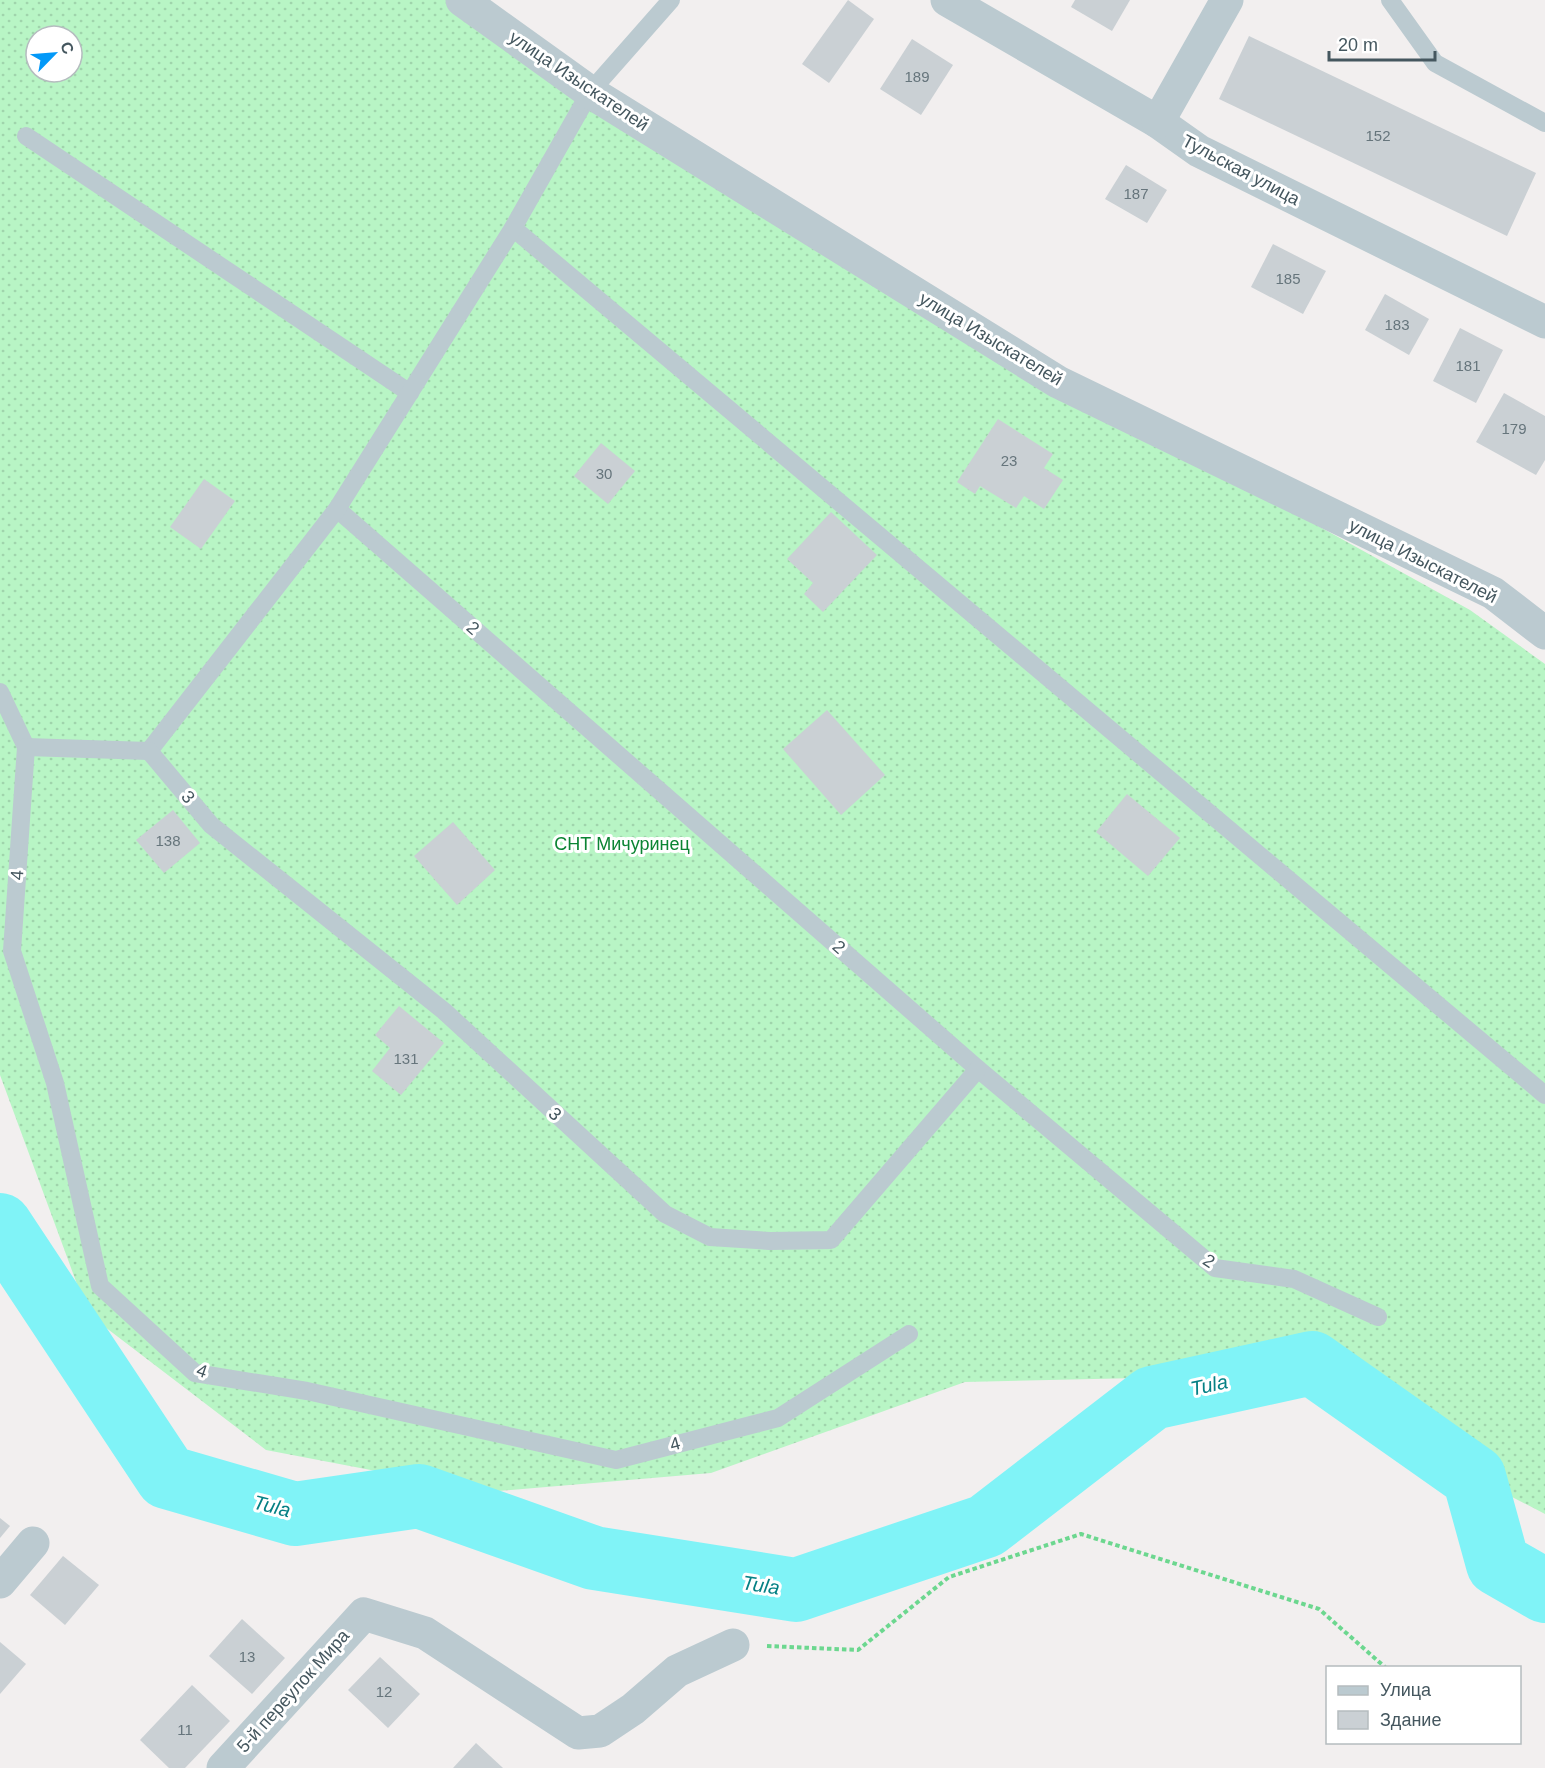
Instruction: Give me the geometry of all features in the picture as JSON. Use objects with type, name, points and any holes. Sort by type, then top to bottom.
[{"type":"street","name":"улица Изыскателей","points":[[462,0],[590,92],[1058,382],[1493,593],[1545,633]]},
{"type":"street","name":"Тульская улица","points":[[947,0],[1158,122],[1199,151],[1545,322]]},
{"type":"street","points":[[1158,122],[1227,0]]},
{"type":"street","points":[[0,1582],[33,1544]]},
{"type":"street","name":"5-й переулок Мира","points":[[223,1768],[364,1614],[425,1633],[578,1733],[600,1731],[633,1709],[677,1671],[733,1645]]},
{"type":"lane","points":[[0,692],[27,747],[149,751],[337,509],[513,228],[590,92],[671,0]]},
{"type":"lane","points":[[1390,0],[1435,63],[1545,123]]},
{"type":"lane","points":[[26,136],[410,393]]},
{"type":"lane","points":[[513,228],[1545,1095]]},
{"type":"lane","name":"2","points":[[337,509],[978,1069],[1215,1268],[1294,1279],[1378,1317]]},
{"type":"lane","name":"4","points":[[27,747],[12,951],[56,1083],[99,1286],[195,1372],[307,1391],[616,1460],[777,1418],[909,1334]]},
{"type":"lane","name":"3","points":[[149,751],[211,825],[444,1011],[665,1214],[710,1237],[770,1241],[831,1240],[978,1069]]},
{"type":"path","points":[[733,1645],[858,1650],[949,1577],[1081,1534],[1319,1609],[1384,1666]]},
{"type":"green space","name":"СНТ Мичуринец","points":[[0,0],[462,0],[1058,382],[1470,610],[1545,664],[1545,1514],[1277,1375],[965,1382],[711,1473],[486,1492],[266,1450],[88,1314],[0,1075]]},
{"type":"building","points":[[848,0],[874,19],[829,83],[802,64]]},
{"type":"building","points":[[1075,0],[1130,0],[1112,31],[1071,7]]},
{"type":"building","points":[[1249,36],[1536,173],[1507,236],[1219,99]]},
{"type":"building","points":[[912,39],[953,65],[921,115],[880,89]]},
{"type":"building","points":[[1126,165],[1167,190],[1147,223],[1105,199]]},
{"type":"building","points":[[1273,244],[1326,271],[1303,314],[1251,287]]},
{"type":"building","points":[[1385,294],[1429,319],[1409,355],[1365,330]]},
{"type":"building","points":[[1460,328],[1503,350],[1476,403],[1433,381]]},
{"type":"building","points":[[1504,393],[1545,416],[1545,460],[1536,475],[1476,442]]},
{"type":"building","points":[[998,419],[1053,454],[1044,468],[1063,480],[1044,509],[1024,496],[1016,508],[980,486],[975,494],[957,482]]},
{"type":"building","points":[[601,443],[635,471],[608,504],[574,476]]},
{"type":"building","points":[[204,479],[235,501],[201,549],[170,527]]},
{"type":"building","points":[[831,512],[877,555],[823,612],[804,594],[813,583],[787,559]]},
{"type":"building","points":[[827,710],[885,775],[841,815],[783,749]]},
{"type":"building","points":[[1127,794],[1180,838],[1148,876],[1096,832]]},
{"type":"building","points":[[173,810],[200,843],[164,873],[136,840]]},
{"type":"building","points":[[453,822],[495,870],[457,905],[414,856]]},
{"type":"building","points":[[399,1006],[444,1043],[401,1095],[372,1071],[390,1048],[375,1035]]},
{"type":"building","points":[[0,1518],[10,1526],[0,1538]]},
{"type":"building","points":[[63,1556],[99,1585],[65,1625],[30,1595]]},
{"type":"building","points":[[242,1619],[285,1658],[252,1694],[209,1656]]},
{"type":"building","points":[[0,1642],[26,1664],[0,1694]]},
{"type":"building","points":[[380,1657],[420,1694],[388,1728],[348,1690]]},
{"type":"building","points":[[192,1685],[230,1721],[185,1768],[169,1768],[140,1740]]},
{"type":"building","points":[[476,1743],[503,1768],[453,1768]]},
{"type":"waterway","name":"Tula","points":[[0,1225],[167,1477],[295,1514],[419,1496],[594,1558],[796,1590],[986,1526],[1152,1398],[1312,1363],[1474,1477],[1498,1564],[1545,1591]]}]
